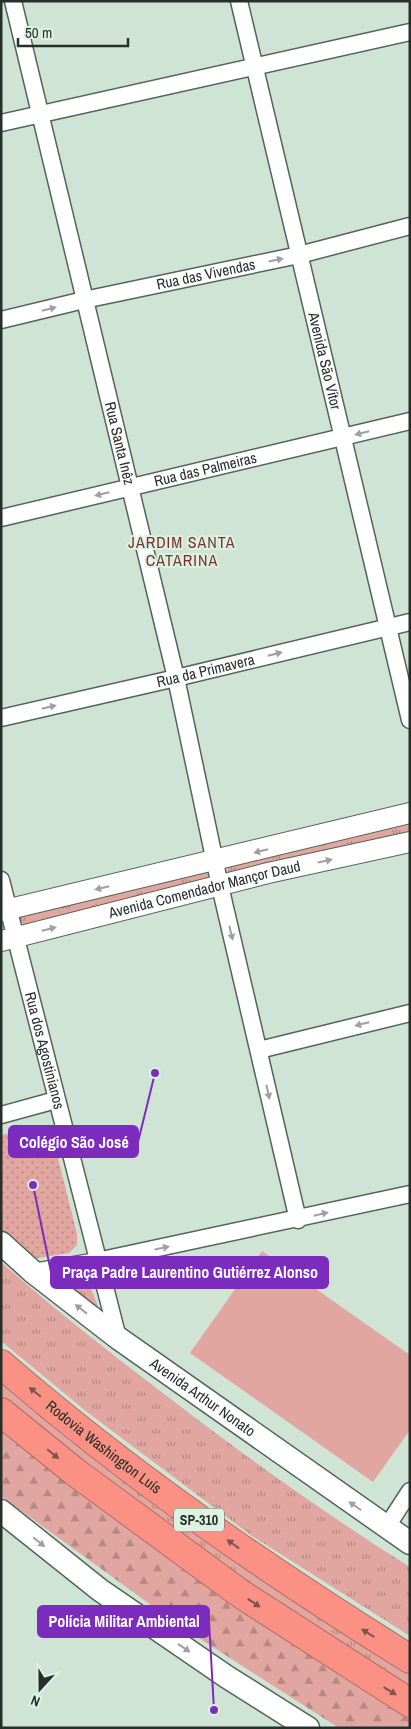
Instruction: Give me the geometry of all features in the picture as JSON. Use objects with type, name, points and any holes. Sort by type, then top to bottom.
[{"type":"highway","name":"Rodovia Washington Luís","points":[[1,1364],[176,1504],[253,1559],[410,1659]]},
{"type":"highway","name":"SP-310","points":[[1,1412],[75,1472],[241,1594],[410,1703]]},
{"type":"main road","name":"Avenida Arthur Nonato","points":[[1,1243],[33,1272],[118,1338],[386,1528],[410,1543]]},
{"type":"main road","points":[[1,1511],[100,1590],[227,1677],[305,1727]]},
{"type":"street","name":"Rua Santa Inêz","points":[[13,1],[39,116],[131,487],[176,678],[220,886],[298,1220]]},
{"type":"street","name":"Avenida São Vítor","points":[[239,1],[410,720]]},
{"type":"street","points":[[1,124],[410,32]]},
{"type":"street","name":"Rua das Vivendas","points":[[1,320],[84,300],[299,255],[410,226]]},
{"type":"street","name":"Rua das Palmeiras","points":[[1,518],[410,421]]},
{"type":"street","name":"Rua da Primavera","points":[[1,718],[410,622]]},
{"type":"street","name":"Avenida Comendador Mançor Daud","points":[[5,911],[216,862],[410,813]]},
{"type":"street","name":"Avenida Comendador Mançor Daud","points":[[8,939],[220,886],[410,842]]},
{"type":"street","name":"Rua dos Agostinianos","points":[[1,880],[8,939],[56,1100],[118,1338]]},
{"type":"street","points":[[259,1050],[410,1013]]},
{"type":"street","points":[[1,1115],[56,1100]]},
{"type":"street","points":[[33,1272],[97,1261],[298,1220],[410,1194]]},
{"type":"street","points":[[386,1528],[410,1491]]},
{"type":"green space","points":[[410,819],[410,836],[227,873],[230,861]]},
{"type":"green space","points":[[207,872],[211,881],[28,924],[23,924],[20,920],[20,914]]},
{"type":"green space","points":[[31,1129],[53,1138],[77,1234],[77,1245],[69,1253],[32,1259],[1,1233],[1,1135]]},
{"type":"green space","points":[[262,1251],[410,1355],[410,1430],[373,1482],[190,1353]]},
{"type":"green space","points":[[1,1262],[85,1332],[230,1444],[319,1507],[410,1567],[410,1636],[252,1536],[87,1412],[1,1341]]},
{"type":"green space","points":[[88,1281],[97,1304],[95,1309],[68,1287],[72,1282]]},
{"type":"green space","points":[[1,1377],[410,1669],[410,1693],[281,1611],[1,1402]]},
{"type":"green space","points":[[1,1431],[203,1579],[410,1719],[410,1728],[339,1728],[177,1624],[1,1496]]},
{"type":"place","name":"Colégio São José","points":[[155,1073]]},
{"type":"place","name":"Praça Padre Laurentino Gutiérrez Alonso","points":[[33,1185]]},
{"type":"place","name":"Polícia Militar Ambiental","points":[[214,1710]]},
{"type":"district","name":"JARDIM SANTA CATARINA","points":[[182,551]]}]
